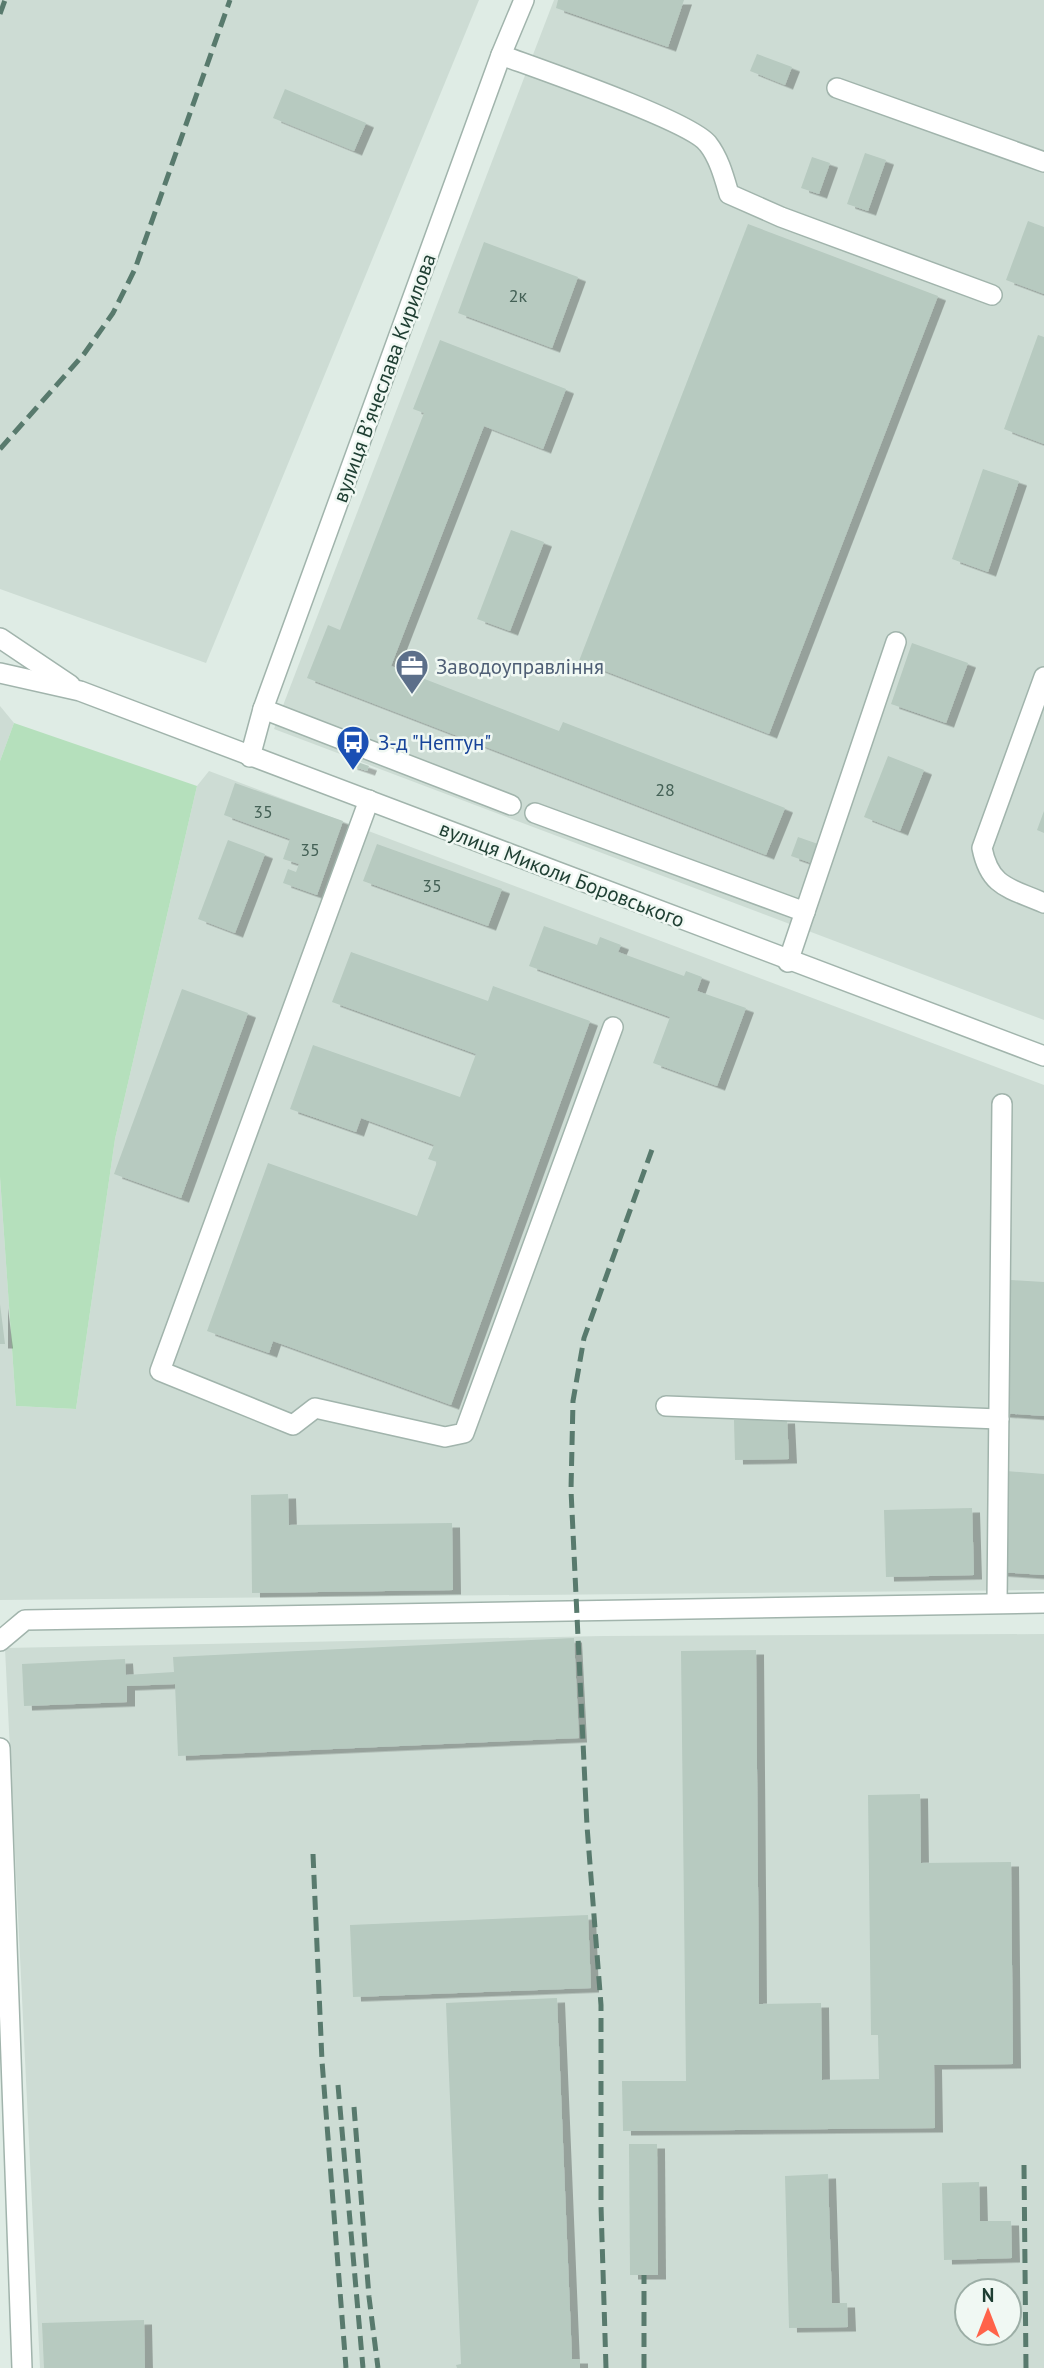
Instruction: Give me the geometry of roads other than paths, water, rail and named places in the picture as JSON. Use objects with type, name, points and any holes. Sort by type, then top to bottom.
[{"type":"street","name":"вулиця Вʼячеслава Кирилова","points":[[250,757],[264,709],[500,55],[524,0]]},
{"type":"street","points":[[500,55],[674,122],[707,142],[723,174],[729,194],[781,217],[992,295]]},
{"type":"street","points":[[837,88],[1044,162]]},
{"type":"street","name":"вулиця Миколи Боровського","points":[[0,638],[80,691]]},
{"type":"street","points":[[788,962],[896,642]]},
{"type":"street","name":"вулиця Миколи Боровського","points":[[0,673],[80,691],[788,962],[1044,1056]]},
{"type":"street","points":[[1044,677],[982,848],[986,868],[995,882],[1044,904]]},
{"type":"street","points":[[264,709],[511,805]]},
{"type":"street","points":[[369,800],[160,1371],[293,1425],[315,1408],[445,1437],[464,1433],[613,1027]]},
{"type":"street","points":[[535,813],[805,912]]},
{"type":"street","points":[[997,1603],[1002,1104]]},
{"type":"street","points":[[666,1406],[999,1419]]},
{"type":"street","points":[[0,1641],[24,1620],[1044,1602]]},
{"type":"street","points":[[0,1748],[6,2069],[22,2368]]},
{"type":"railway","points":[[0,14],[5,0]]},
{"type":"railway","points":[[0,449],[84,354],[113,313],[135,269],[230,0]]},
{"type":"railway","points":[[606,2368],[601,2206],[601,2005],[587,1826],[571,1490],[573,1401],[584,1338],[654,1144]]},
{"type":"railway","points":[[313,1854],[322,2061],[346,2368]]},
{"type":"railway","points":[[338,2085],[363,2368]]},
{"type":"railway","points":[[354,2107],[369,2297],[378,2368]]},
{"type":"railway","points":[[1024,2165],[1026,2368]]},
{"type":"railway","points":[[644,2275],[644,2368]]},
{"type":"place","name":"Заводоуправління","points":[[412,696]]},
{"type":"place","name":"З-д \"Нептун\"","points":[[353,772]]}]
